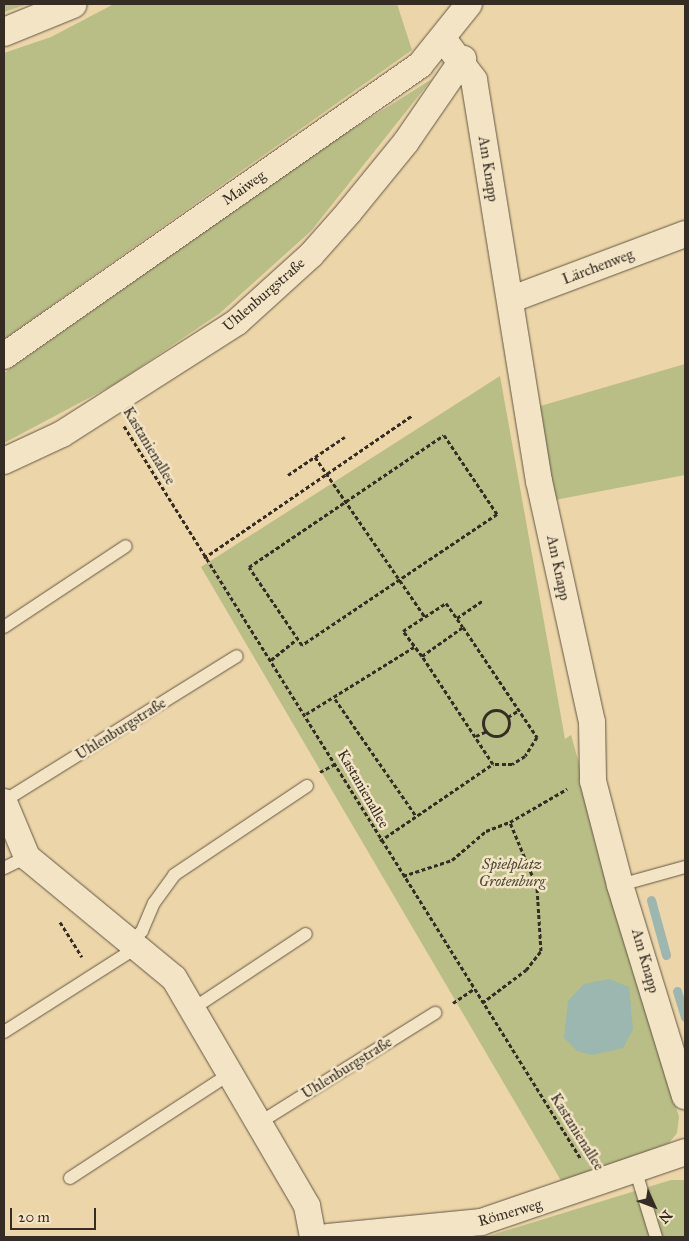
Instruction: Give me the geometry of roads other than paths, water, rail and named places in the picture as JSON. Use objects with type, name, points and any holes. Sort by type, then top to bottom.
[{"type":"main road","points":[[4,32],[73,4]]},
{"type":"street","name":"Maiweg","points":[[4,356],[420,65],[444,40],[469,4]]},
{"type":"street","name":"Am Knapp","points":[[444,40],[462,59],[474,80],[512,299],[539,481],[592,722],[593,781],[620,885],[685,1096]]},
{"type":"street","name":"Uhlenburgstraße","points":[[4,462],[111,404],[237,322],[310,255],[406,142],[462,59]]},
{"type":"street","name":"Lärchenweg","points":[[512,299],[685,234]]},
{"type":"street","name":"Uhlenburgstraße","points":[[4,802],[27,857],[174,978],[194,1008],[307,1206],[313,1237]]},
{"type":"street","name":"Römerweg","points":[[328,1237],[481,1222],[636,1172],[685,1152]]},
{"type":"lane","points":[[4,627],[126,546]]},
{"type":"lane","name":"Uhlenburgstraße","points":[[4,802],[237,656]]},
{"type":"lane","points":[[4,1032],[94,977],[133,945],[142,931],[154,903],[174,874],[307,786]]},
{"type":"lane","points":[[4,868],[27,857]]},
{"type":"lane","points":[[620,885],[685,867]]},
{"type":"lane","points":[[194,1008],[306,934]]},
{"type":"lane","name":"Uhlenburgstraße","points":[[259,1123],[435,1013]]},
{"type":"lane","points":[[70,1178],[231,1074]]},
{"type":"lane","points":[[636,1172],[656,1237]]},
{"type":"water","points":[[609,979],[629,987],[633,1029],[623,1048],[592,1055],[577,1051],[564,1038],[568,1001],[584,984]]},
{"type":"waterway","points":[[651,900],[666,955]]},
{"type":"waterway","points":[[677,991],[685,1017]]},
{"type":"park label","name":"Spielplatz Grotenburg","points":[[512,872]]}]
